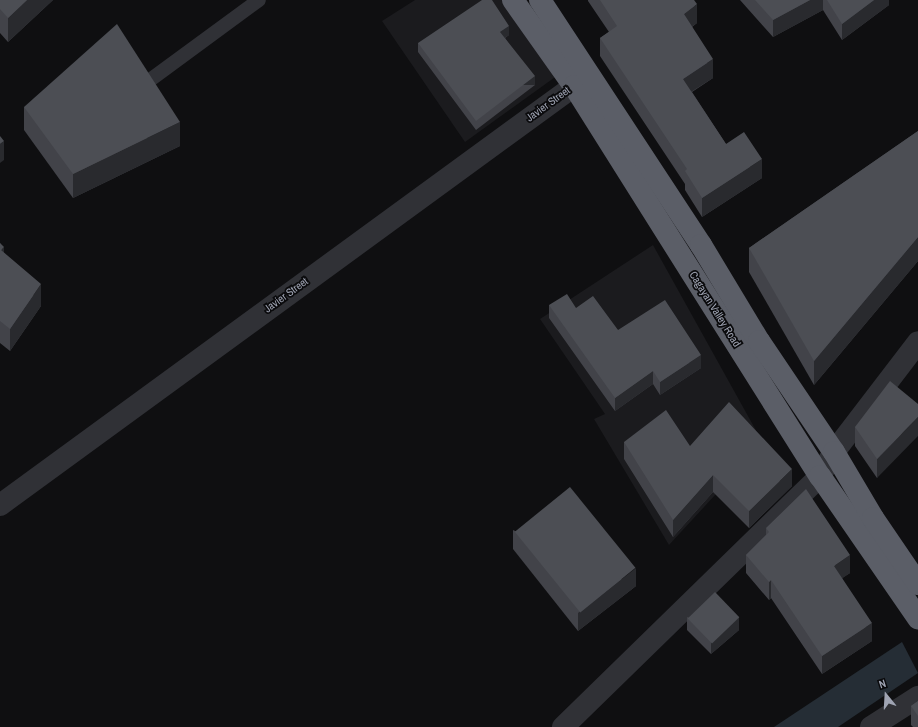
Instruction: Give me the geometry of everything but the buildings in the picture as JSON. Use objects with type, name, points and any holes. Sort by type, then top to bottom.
[{"type":"highway","name":"Cagayan Valley Road","points":[[513,0],[574,86],[820,476],[918,618]]},
{"type":"highway","name":"Cagayan Valley Road","points":[[540,0],[701,245],[759,341],[834,452],[873,518],[918,584]]},
{"type":"street","name":"Javier Street","points":[[0,505],[574,86]]},
{"type":"street","points":[[562,727],[820,476],[834,452],[918,342]]},
{"type":"street","points":[[871,727],[918,697]]},
{"type":"lane","points":[[150,80],[259,0]]},
{"type":"shaded area","points":[[415,0],[504,0],[558,75],[465,142],[382,21]]},
{"type":"shaded area","points":[[653,245],[763,443],[669,545],[594,419],[605,414],[540,319]]},
{"type":"shaded area","points":[[902,642],[918,673],[838,727],[774,727]]}]
